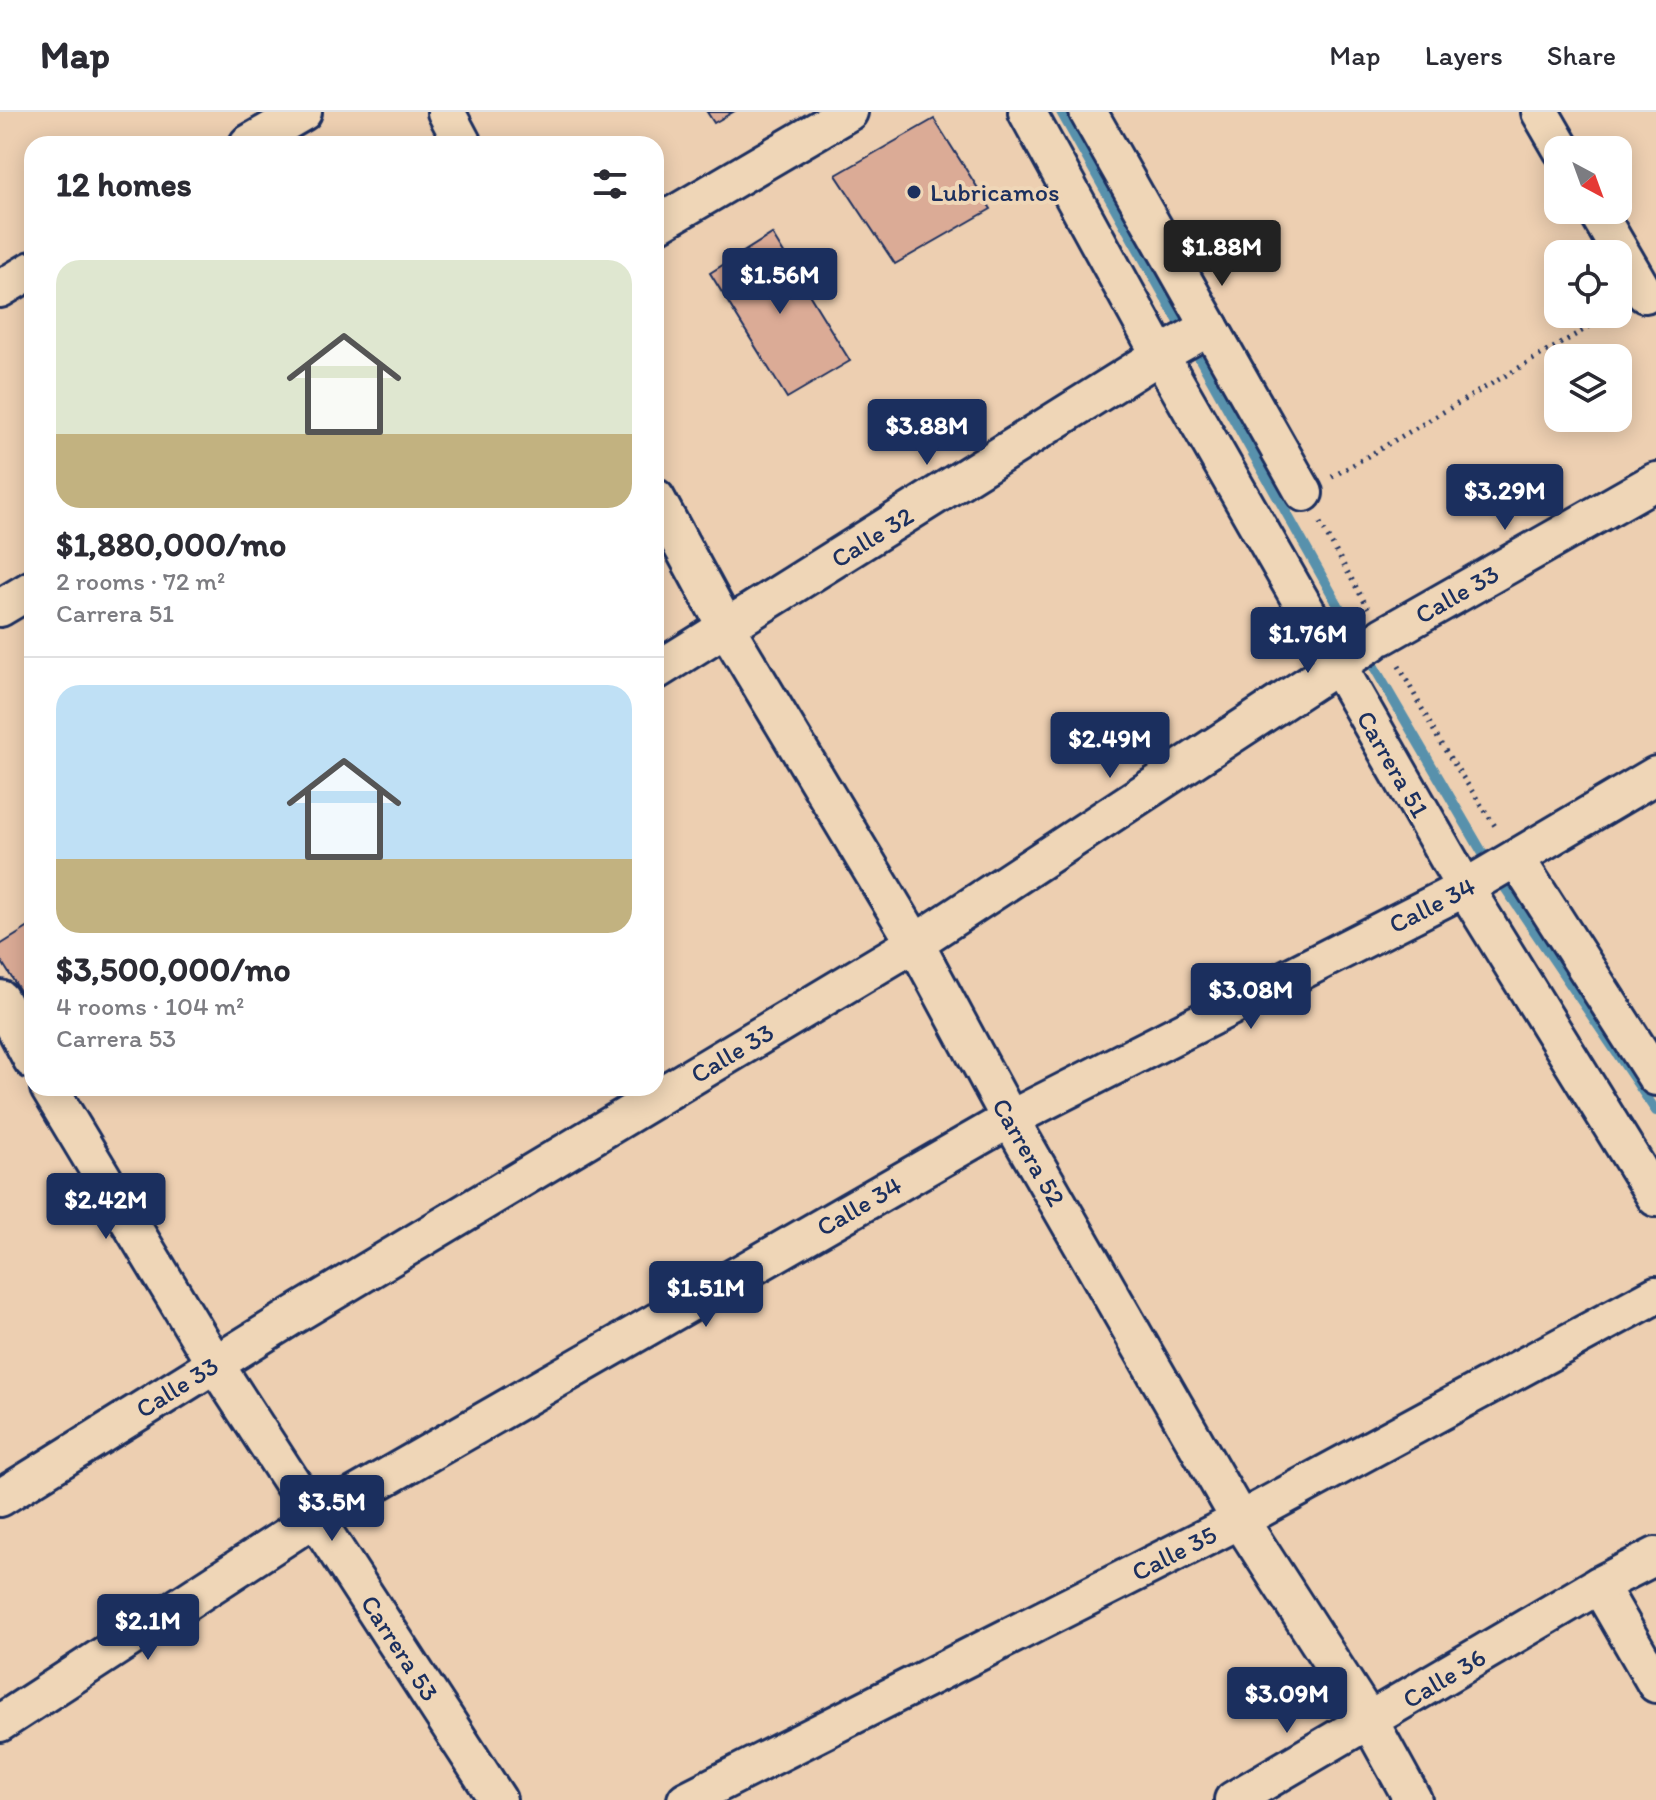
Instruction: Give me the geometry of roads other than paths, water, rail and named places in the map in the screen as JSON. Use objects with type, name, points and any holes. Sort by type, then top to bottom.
[{"type":"street","points":[[262,136],[303,112]]},
{"type":"street","points":[[446,112],[459,136]]},
{"type":"street","points":[[664,220],[849,112]]},
{"type":"street","name":"Carrera 51","points":[[1027,112],[1186,341],[1304,493]]},
{"type":"street","name":"Carrera 51","points":[[1088,112],[1186,341],[1361,651],[1492,874],[1656,1198]]},
{"type":"street","points":[[1540,112],[1554,136]]},
{"type":"street","points":[[1604,224],[1645,294]]},
{"type":"street","points":[[0,289],[24,275]]},
{"type":"street","name":"Calle 32","points":[[664,666],[1186,341]]},
{"type":"street","name":"Calle 33","points":[[664,1094],[915,943],[1361,651],[1656,481]]},
{"type":"street","name":"Carrera 52","points":[[664,513],[727,629],[915,943],[1010,1119],[1240,1520],[1370,1722],[1413,1800]]},
{"type":"street","points":[[0,608],[24,594]]},
{"type":"street","name":"Calle 34","points":[[0,1723],[315,1518],[1010,1119],[1492,874],[1656,775]]},
{"type":"street","points":[[1492,874],[1656,1077]]},
{"type":"street","points":[[0,999],[22,1054]]},
{"type":"street","name":"Carrera 53","points":[[54,1096],[215,1364],[498,1800]]},
{"type":"street","name":"Calle 33","points":[[0,1498],[215,1364],[661,1096]]},
{"type":"street","name":"Calle 35","points":[[686,1800],[1240,1520],[1656,1295]]},
{"type":"street","name":"Calle 36","points":[[1233,1800],[1599,1585],[1656,1556]]},
{"type":"street","points":[[1599,1585],[1656,1684]]},
{"type":"waterway","points":[[1061,112],[1342,612],[1489,864],[1656,1111]]},
{"type":"place","name":"Lubricamos","points":[[914,192]]}]
